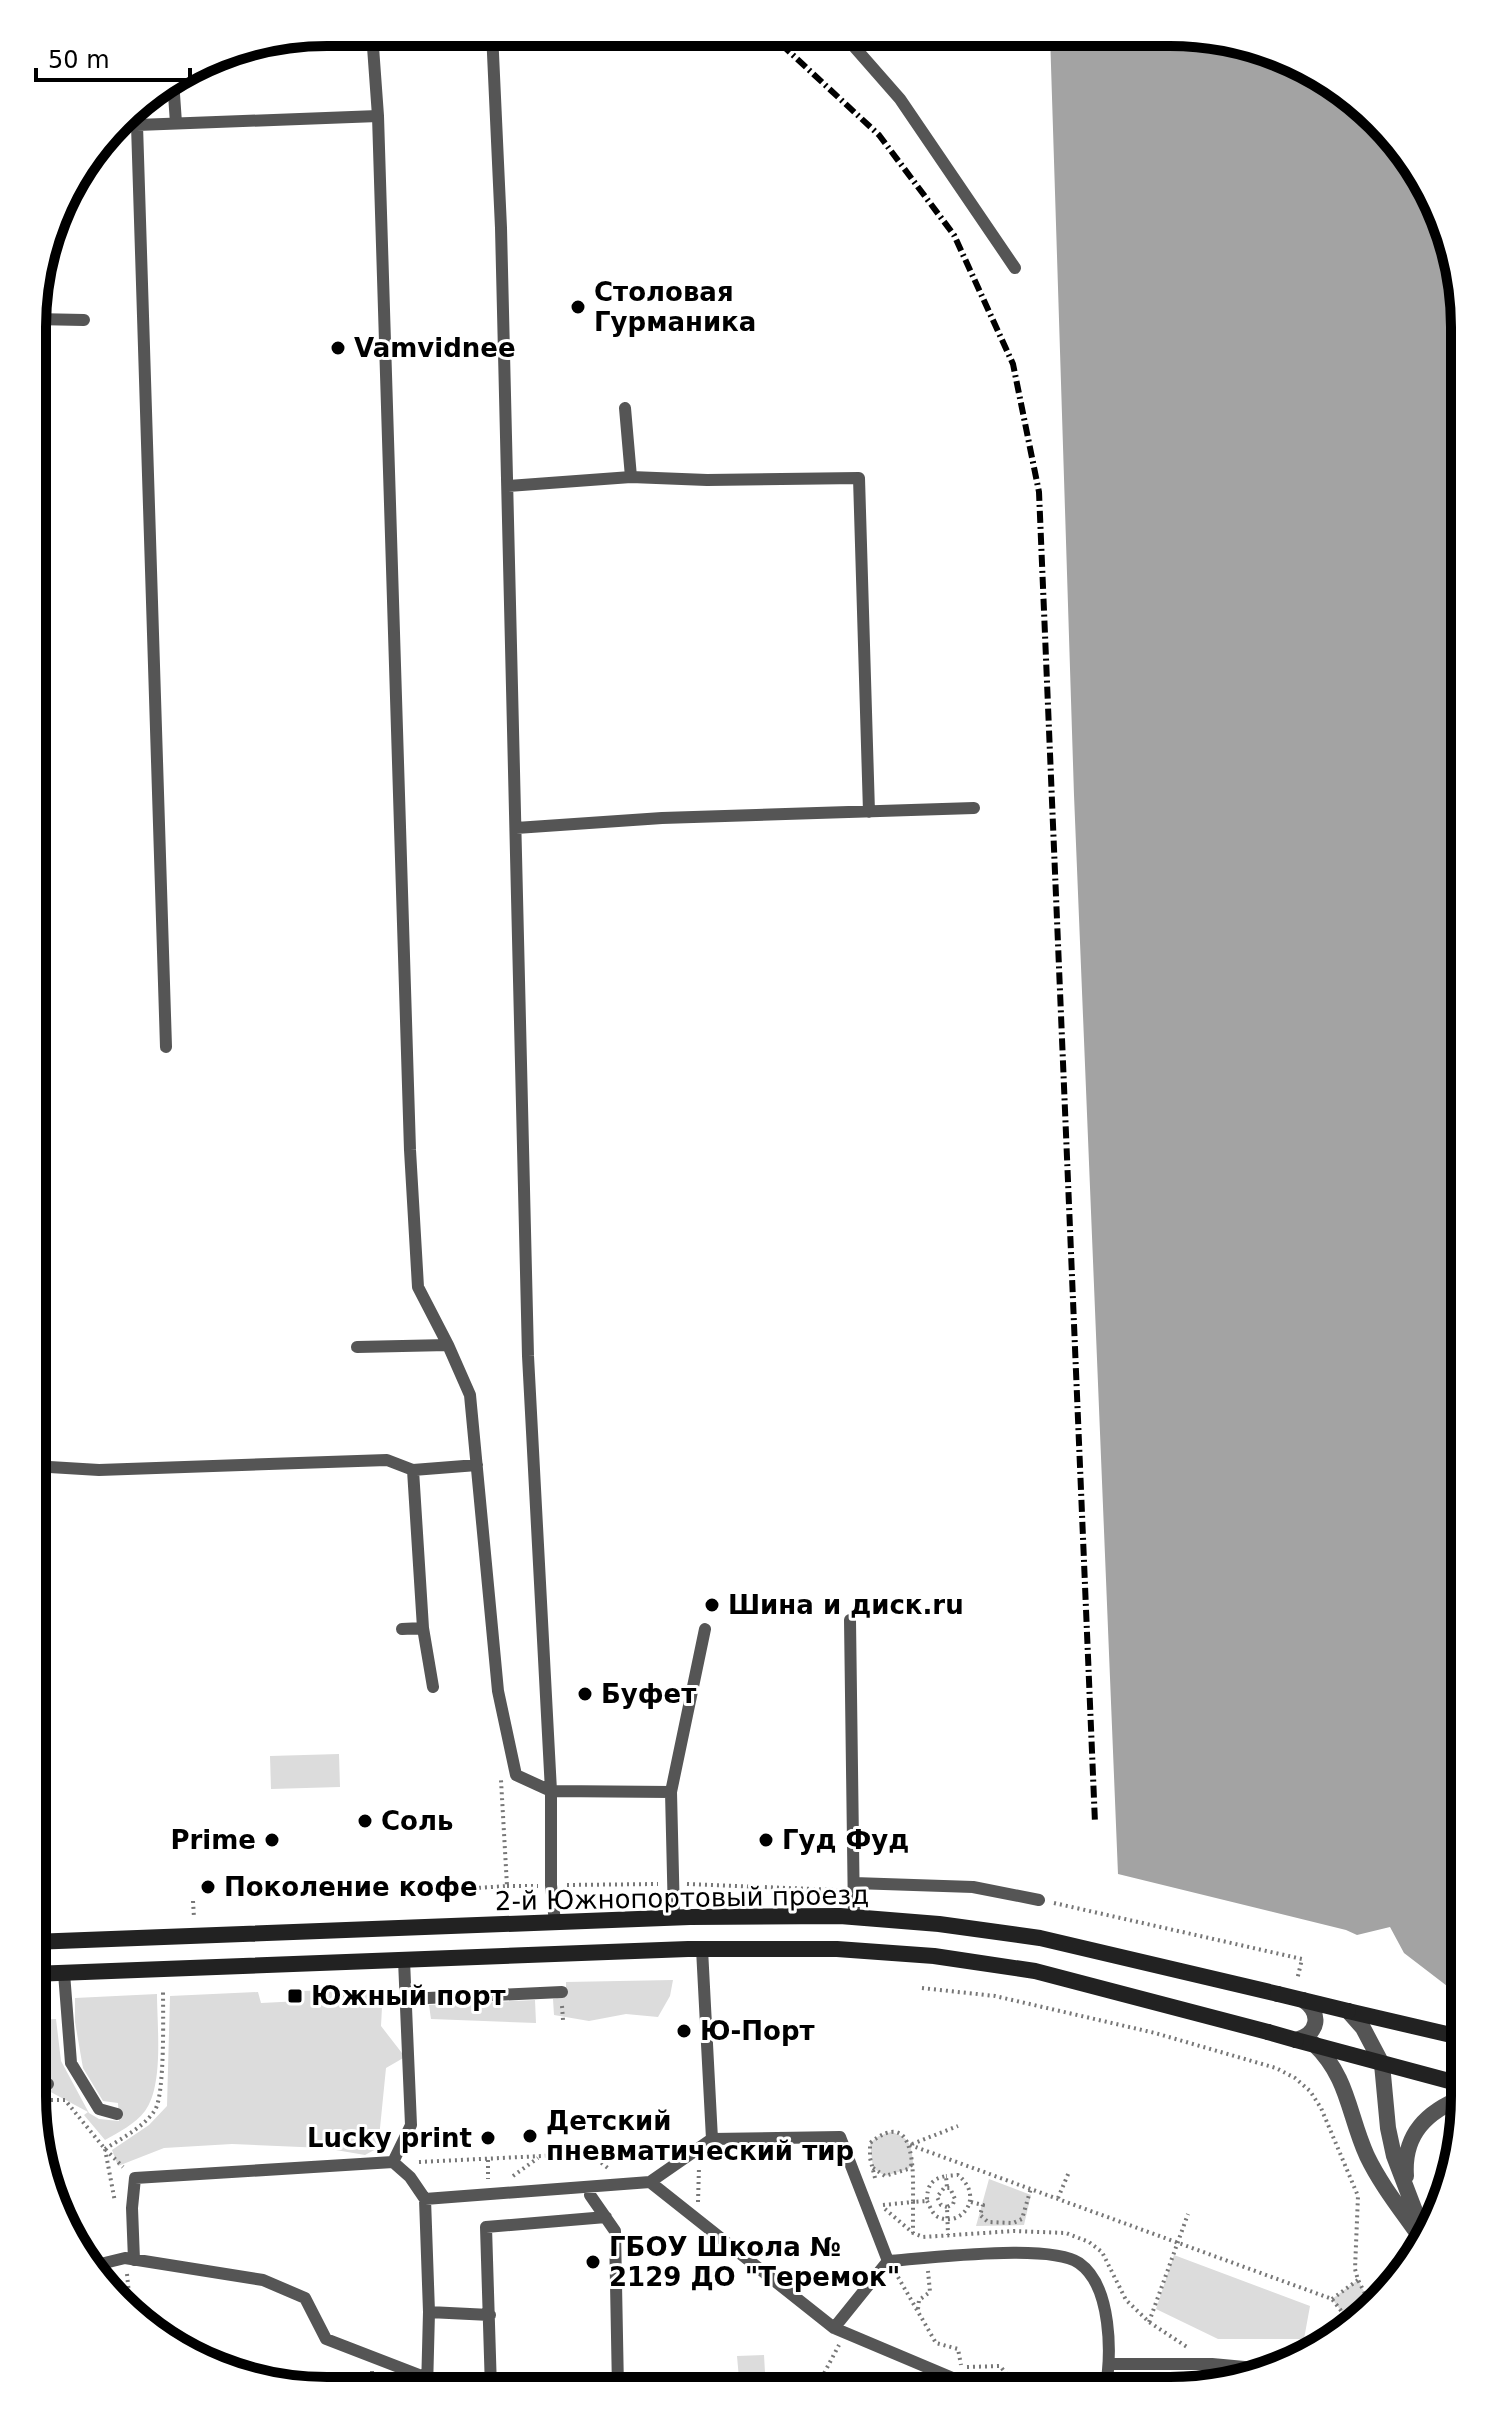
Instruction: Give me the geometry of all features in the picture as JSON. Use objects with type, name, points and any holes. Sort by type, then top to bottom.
[{"type":"main road","name":"2-й Южнопортовый проезд","points":[[46,1941],[674,1917],[854,1917],[939,1924],[1096,1949],[1450,2035]]},
{"type":"main road","name":"2-й Южнопортовый проезд","points":[[46,1974],[702,1949],[884,1951],[1035,1971],[1450,2081]]},
{"type":"street","points":[[1296,2040],[1306,2037],[1316,2023],[1310,2005],[1303,2000]]},
{"type":"street","points":[[1348,2011],[1363,2028],[1382,2064],[1391,2142],[1407,2189]]},
{"type":"street","points":[[1314,2044],[1338,2075],[1369,2159],[1418,2228]]},
{"type":"street","points":[[1408,2210],[1405,2163],[1413,2132],[1450,2102]]},
{"type":"lane","points":[[854,46],[900,99],[1015,268]]},
{"type":"lane","points":[[373,47],[378,116],[410,1135],[418,1287],[470,1395],[498,1691],[516,1775],[551,1791],[671,1792]]},
{"type":"lane","points":[[493,47],[508,486],[528,1356],[555,1922]]},
{"type":"lane","points":[[174,91],[176,123]]},
{"type":"lane","points":[[166,1047],[137,125],[378,116]]},
{"type":"lane","points":[[46,319],[84,320]]},
{"type":"lane","points":[[625,408],[631,477]]},
{"type":"lane","points":[[508,486],[631,477],[707,480],[859,478],[869,812]]},
{"type":"lane","points":[[516,828],[662,818],[974,808]]},
{"type":"lane","points":[[357,1347],[448,1345]]},
{"type":"lane","points":[[46,1467],[99,1470],[387,1460],[413,1470],[477,1465]]},
{"type":"lane","points":[[413,1470],[423,1628],[433,1687]]},
{"type":"lane","points":[[850,1620],[854,1917]]},
{"type":"lane","points":[[402,1629],[423,1628]]},
{"type":"lane","points":[[674,1917],[671,1792],[705,1629]]},
{"type":"lane","points":[[854,1883],[973,1887],[1039,1900]]},
{"type":"lane","points":[[702,1949],[712,2139]]},
{"type":"lane","points":[[393,2162],[411,2125],[404,1960]]},
{"type":"lane","points":[[64,1973],[71,2063],[99,2109],[117,2114]]},
{"type":"lane","points":[[406,1999],[562,1992]]},
{"type":"lane","points":[[425,2199],[650,2182],[712,2139],[840,2137],[888,2261]]},
{"type":"lane","points":[[134,2260],[132,2208],[135,2178],[393,2162],[410,2177],[425,2199],[429,2312],[427,2377]]},
{"type":"lane","points":[[650,2182],[834,2328],[950,2377]]},
{"type":"lane","points":[[590,2195],[615,2231],[618,2377]]},
{"type":"lane","points":[[491,2377],[486,2227],[606,2217]]},
{"type":"lane","points":[[834,2328],[888,2261],[1000,2252],[1066,2256],[1091,2273],[1101,2297],[1107,2326],[1110,2364],[1108,2377]]},
{"type":"lane","points":[[102,2264],[125,2258],[263,2280],[305,2298],[326,2339],[413,2377]]},
{"type":"lane","points":[[429,2312],[490,2315]]},
{"type":"lane","points":[[1110,2364],[1243,2367]]},
{"type":"path","points":[[507,1886],[501,1776],[516,1775]]},
{"type":"path","points":[[579,1885],[644,1884]]},
{"type":"path","points":[[696,1885],[831,1890]]},
{"type":"path","points":[[461,1889],[522,1886]]},
{"type":"path","points":[[1039,1900],[1302,1959]]},
{"type":"path","points":[[193,1901],[194,1914]]},
{"type":"path","points":[[922,1988],[995,1996],[1276,2068],[1295,2078],[1310,2091],[1321,2108],[1358,2196],[1355,2269],[1367,2297]]},
{"type":"path","points":[[105,2149],[145,2122],[157,2108],[161,2082],[163,1990]]},
{"type":"path","points":[[65,2100],[105,2149],[126,2169]]},
{"type":"path","points":[[910,2145],[958,2126]]},
{"type":"path","points":[[913,2163],[908,2169],[885,2176],[873,2168],[870,2143],[891,2132],[903,2135],[910,2145],[913,2163],[913,2233]]},
{"type":"path","points":[[567,2143],[567,2156]]},
{"type":"path","points":[[910,2145],[1332,2299],[1345,2316]]},
{"type":"path","points":[[412,2162],[669,2150]]},
{"type":"path","points":[[1058,2198],[1069,2172]]},
{"type":"path","points":[[958,2175],[965,2181],[971,2202],[967,2210],[947,2219],[932,2212],[927,2201],[931,2183],[946,2176],[958,2175]]},
{"type":"path","points":[[946,2176],[947,2188]]},
{"type":"path","points":[[947,2188],[950,2188],[955,2199],[947,2207],[941,2205],[937,2197],[939,2191],[947,2188]]},
{"type":"path","points":[[971,2202],[983,2205],[980,2215],[988,2222],[1013,2223],[1022,2219],[1031,2188]]},
{"type":"path","points":[[927,2201],[882,2206],[913,2233],[923,2237],[1014,2231],[1066,2233],[1096,2247],[1102,2252],[1126,2300],[1149,2322],[1196,2354]]},
{"type":"path","points":[[947,2207],[948,2235]]},
{"type":"path","points":[[1149,2322],[1188,2214]]},
{"type":"path","points":[[1013,2223],[1014,2231]]},
{"type":"path","points":[[918,2311],[919,2300],[930,2292],[926,2258]]},
{"type":"path","points":[[888,2261],[936,2343],[958,2349],[961,2367],[1000,2366],[1009,2377]]},
{"type":"path","points":[[1332,2299],[1358,2280]]},
{"type":"path","points":[[822,2377],[842,2340]]},
{"type":"path","points":[[1272,2356],[1277,2356]]},
{"type":"shaded area","points":[[1050,46],[1170,46],[1225,51],[1294,75],[1326,93],[1369,128],[1404,171],[1430,219],[1449,290],[1450,1988],[1404,1953],[1390,1927],[1357,1935],[1118,1874],[1074,795]]},
{"type":"shaded area","points":[[339,1754],[340,1787],[271,1789],[270,1756]]},
{"type":"shaded area","points":[[673,1980],[670,1996],[658,2017],[626,2014],[589,2021],[554,2015],[553,1999],[566,1996],[566,1982]]},
{"type":"shaded area","points":[[383,1988],[381,2026],[405,2057],[386,2068],[378,2148],[365,2155],[324,2148],[232,2144],[164,2148],[118,2166],[112,2150],[149,2125],[167,2106],[170,1996],[258,1992],[261,2003],[301,2001],[302,1991]]},
{"type":"shaded area","points":[[157,1994],[158,2055],[151,2100],[136,2120],[105,2140],[84,2115],[88,2112],[46,2090],[46,2019],[56,2019],[61,2061],[89,2113],[99,2119],[119,2121],[118,2103],[103,2101],[83,2068],[75,2022],[75,1998]]},
{"type":"shaded area","points":[[535,2000],[536,2023],[431,2019],[429,2005]]},
{"type":"shaded area","points":[[891,2132],[902,2136],[908,2143],[913,2163],[908,2169],[885,2176],[873,2168],[870,2143]]},
{"type":"shaded area","points":[[989,2179],[1031,2195],[1024,2225],[976,2226]]},
{"type":"shaded area","points":[[1174,2255],[1310,2306],[1304,2339],[1218,2339],[1156,2309]]},
{"type":"shaded area","points":[[1358,2280],[1367,2297],[1345,2316],[1332,2299]]},
{"type":"shaded area","points":[[764,2355],[765,2377],[739,2377],[737,2356]]},
{"type":"railway","points":[[784,46],[879,135],[954,235],[1013,364],[1039,492],[1095,1823]]},
{"type":"place","name":"Столовая Гурманика","points":[[578,307]]},
{"type":"place","name":"Vamvidnee","points":[[338,348]]},
{"type":"place","name":"Шина и диск.ru","points":[[712,1605]]},
{"type":"place","name":"Буфет","points":[[585,1694]]},
{"type":"place","name":"Соль","points":[[365,1821]]},
{"type":"place","name":"Prime","points":[[272,1840]]},
{"type":"place","name":"Гуд Фуд","points":[[766,1840]]},
{"type":"place","name":"Поколение кофе","points":[[208,1887]]},
{"type":"place","name":"Южный порт","points":[[295,1996]]},
{"type":"place","name":"Ю-Порт","points":[[684,2031]]},
{"type":"place","name":"Детский пневматический тир","points":[[530,2136]]},
{"type":"place","name":"Lucky print","points":[[488,2138]]},
{"type":"place","name":"ГБОУ Школа № 2129 ДО \"Теремок\"","points":[[593,2262]]}]
